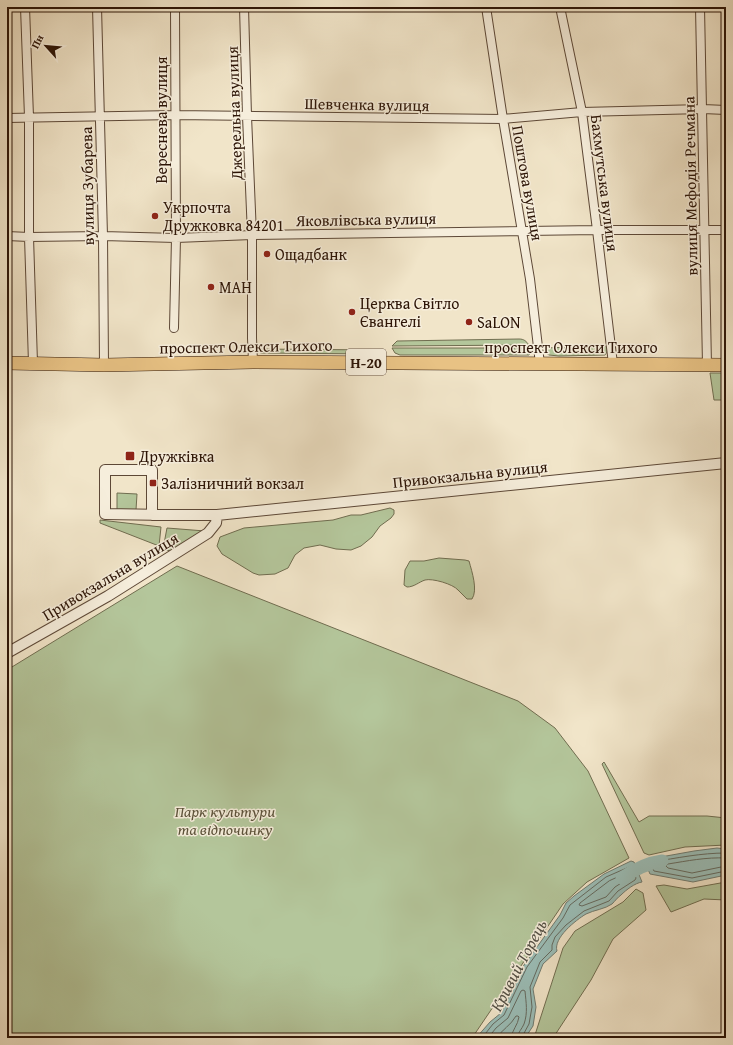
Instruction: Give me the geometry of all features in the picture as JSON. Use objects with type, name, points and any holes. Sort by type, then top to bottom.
[{"type":"main road","name":"проспект Олекси Тихого","points":[[7,363],[104,365],[253,362],[726,365]]},
{"type":"street","points":[[24,7],[29,117],[33,363]]},
{"type":"street","name":"вулиця Зубарева","points":[[97,7],[103,236],[104,365]]},
{"type":"street","name":"Вереснева вулиця","points":[[174,328],[176,238],[175,7]]},
{"type":"street","name":"Джерельна вулиця","points":[[244,7],[252,235],[253,362]]},
{"type":"street","name":"Поштова вулиця","points":[[486,7],[530,278],[540,364]]},
{"type":"street","name":"Бахмутська вулиця","points":[[560,7],[582,112],[612,364]]},
{"type":"street","name":"вулиця Мефодія Речмана","points":[[700,7],[707,365]]},
{"type":"street","name":"Шевченка вулиця","points":[[7,118],[175,115],[503,119],[582,112],[703,109],[726,110]]},
{"type":"street","name":"Яковлівська вулиця","points":[[7,236],[176,238],[252,235],[522,231],[726,230]]},
{"type":"street","name":"Привокзальна вулиця","points":[[152,515],[152,470],[105,470],[105,514],[152,515],[217,515],[726,463]]},
{"type":"street","name":"Привокзальна вулиця","points":[[7,653],[108,596],[208,533],[216,523],[217,515]]},
{"type":"green space","points":[[525,340],[529,345],[392,346],[397,341]]},
{"type":"green space","points":[[607,346],[607,352],[605,355],[549,355],[546,353],[544,348]]},
{"type":"green space","points":[[392,348],[531,348],[531,353],[529,355],[400,355],[395,353]]},
{"type":"green space","points":[[256,349],[380,350],[376,354],[261,353]]},
{"type":"green space","points":[[710,373],[726,373],[726,400],[714,400]]},
{"type":"green space","points":[[117,493],[137,494],[136,510],[117,510]]},
{"type":"green space","points":[[390,508],[394,510],[394,514],[391,518],[380,526],[372,537],[361,546],[351,550],[336,549],[320,545],[304,548],[295,555],[288,568],[275,574],[259,575],[253,573],[222,554],[217,546],[220,537],[244,528],[333,520]]},
{"type":"green space","points":[[100,520],[161,527],[159,546],[100,523]]},
{"type":"green space","points":[[167,528],[205,531],[174,552],[163,549]]},
{"type":"green space","points":[[439,558],[469,561],[474,586],[474,595],[472,599],[467,599],[452,586],[437,581],[425,580],[410,587],[404,585],[405,570],[410,561],[424,561]]},
{"type":"green space","name":"Парк культури та відпочинку","points":[[177,566],[518,701],[555,728],[588,771],[629,858],[587,882],[563,904],[472,1038],[7,1038],[7,670]]},
{"type":"green space","points":[[604,762],[639,822],[649,816],[707,816],[726,818],[726,845],[685,847],[649,855],[644,853],[602,764]]},
{"type":"green space","points":[[726,882],[726,900],[704,899],[671,912],[656,886],[664,885],[687,889]]},
{"type":"green space","points":[[636,889],[643,893],[646,910],[613,939],[591,980],[553,1038],[534,1038],[563,948],[575,931],[623,902]]},
{"type":"water","points":[[717,848],[726,849],[726,875],[693,882],[650,874],[644,860],[694,851]]},
{"type":"water","points":[[631,861],[634,862],[642,882],[628,889],[609,906],[586,914],[577,920],[566,930],[558,941],[557,951],[543,964],[533,989],[536,1007],[533,1026],[525,1038],[476,1038],[490,1022],[501,1013],[524,965],[560,915],[566,903],[604,874]]},
{"type":"waterway","name":"Кривий Торець","points":[[622,878],[641,867],[662,861]]},
{"type":"place","name":"Укрпочта Дружковка 84201","points":[[155,216]]},
{"type":"place","name":"Ощадбанк","points":[[267,254]]},
{"type":"place","name":"МАН","points":[[211,287]]},
{"type":"place","name":"Церква Світло Євангелі","points":[[352,312]]},
{"type":"place","name":"SaLON","points":[[469,322]]},
{"type":"place","name":"Дружківка","points":[[130,456]]},
{"type":"place","name":"Залізничний вокзал","points":[[153,483]]}]
